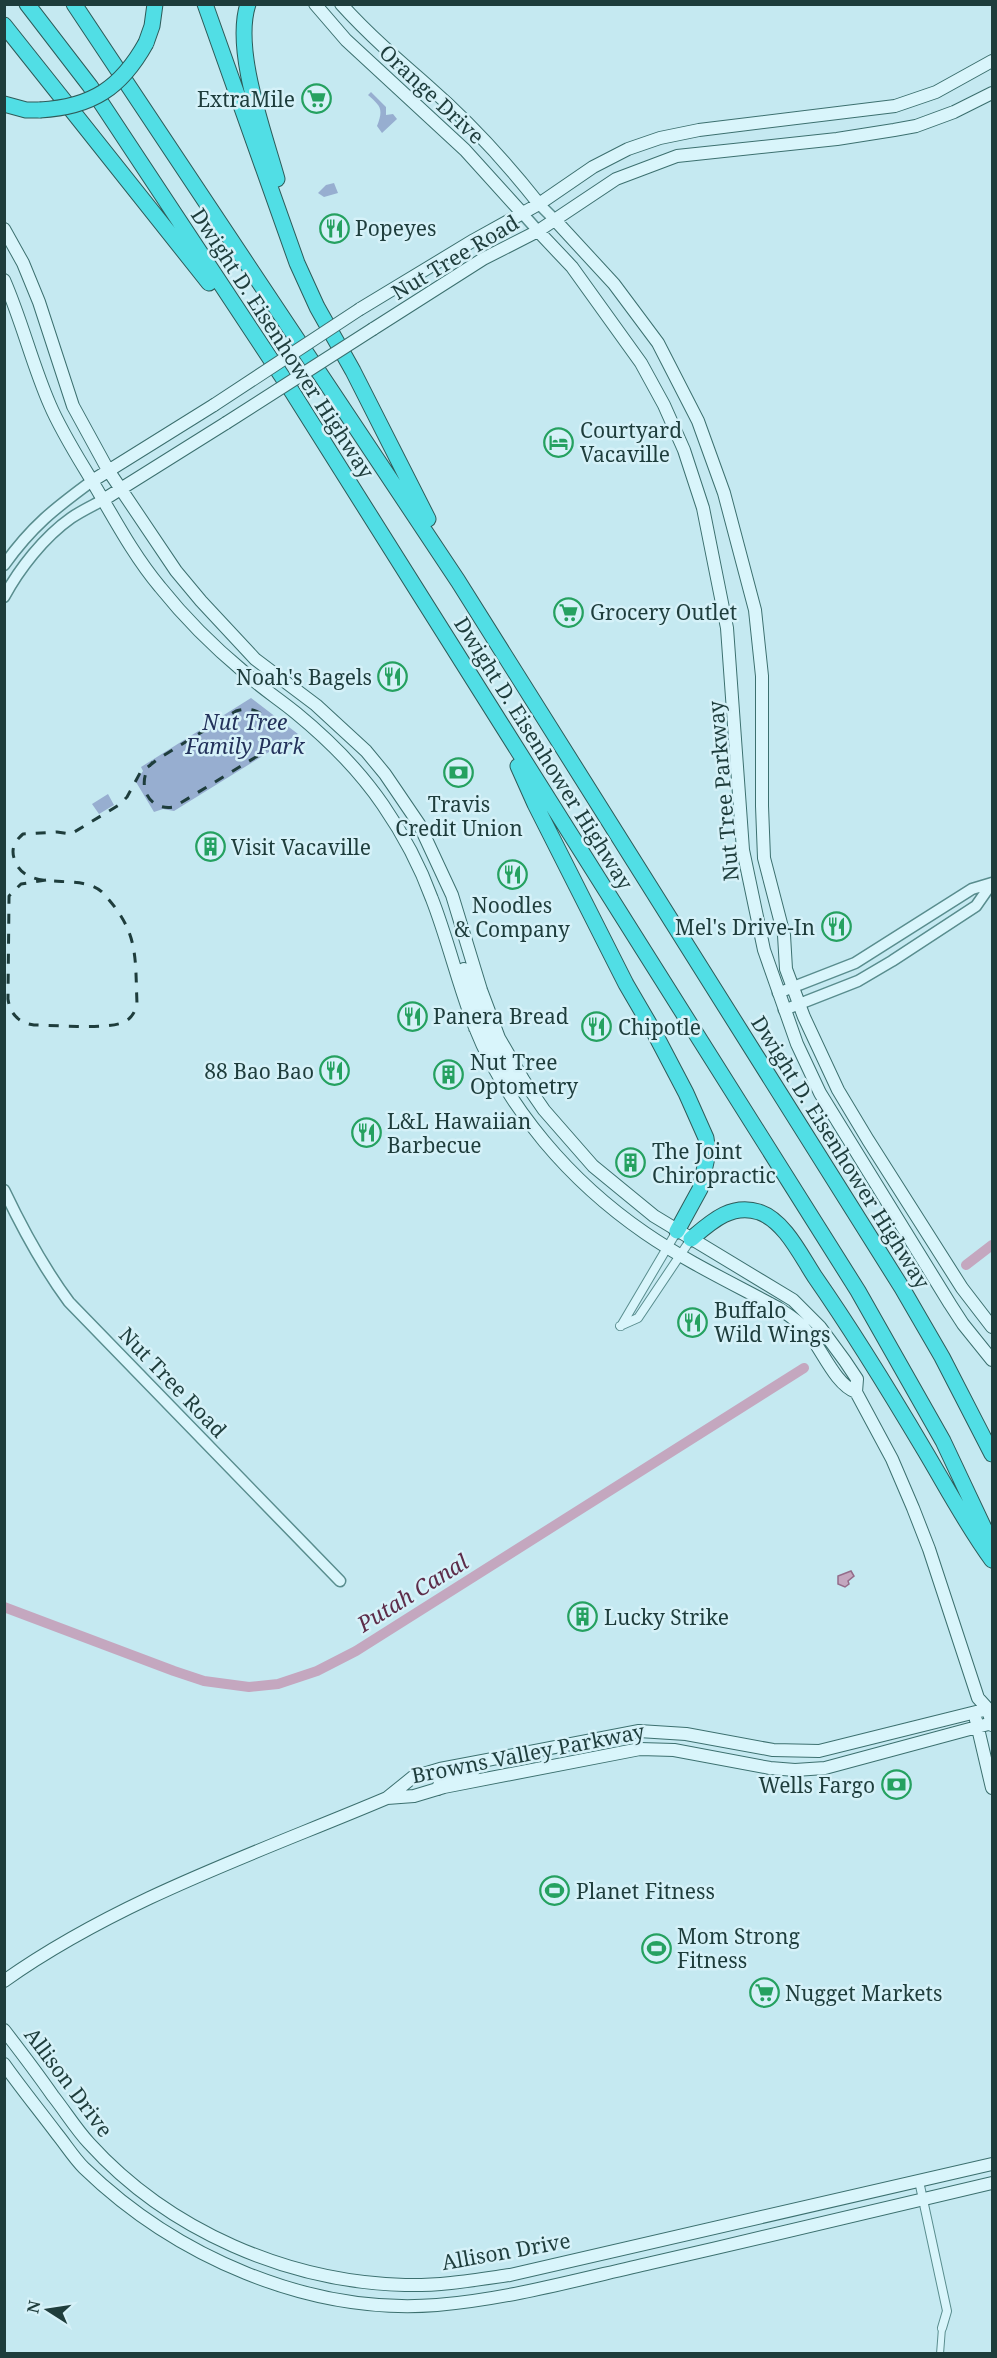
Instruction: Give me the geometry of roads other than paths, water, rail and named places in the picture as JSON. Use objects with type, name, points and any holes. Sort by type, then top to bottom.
[{"type":"highway","name":"Dwight D. Eisenhower Highway","points":[[27,4],[90,86],[291,390],[858,1291],[943,1441],[993,1545]]},
{"type":"highway","name":"Dwight D. Eisenhower Highway","points":[[74,4],[458,581],[889,1268],[937,1349],[993,1454]]},
{"type":"highway","points":[[4,104],[26,110],[80,105],[111,88],[136,62],[146,43],[155,4]]},
{"type":"highway","points":[[205,4],[297,263],[316,307],[353,370],[458,581]]},
{"type":"highway","points":[[248,4],[244,25],[244,55],[295,246],[297,263]]},
{"type":"highway","points":[[4,25],[174,237],[291,390]]},
{"type":"highway","points":[[501,724],[534,804],[626,984],[686,1093],[706,1138],[707,1162],[700,1189],[677,1231]]},
{"type":"highway","points":[[691,1239],[706,1225],[732,1210],[747,1209],[762,1213],[774,1220],[786,1233],[843,1317],[972,1532],[993,1560]]},
{"type":"main road","name":"Orange Drive","points":[[315,4],[346,40],[465,150],[522,213]]},
{"type":"main road","name":"Orange Drive","points":[[341,4],[401,64],[442,100],[506,165],[539,204]]},
{"type":"main road","name":"Nut Tree Road","points":[[92,481],[214,405],[360,309],[539,204],[593,167],[628,149],[660,138],[745,124],[895,106],[936,92],[993,61]]},
{"type":"main road","name":"Nut Tree Road","points":[[103,500],[483,259],[538,231],[616,179],[677,156],[844,138],[916,126],[954,112],[993,93]]},
{"type":"main road","name":"Nut Tree Parkway","points":[[555,220],[614,284],[658,344],[698,421],[724,493],[755,610],[762,676],[764,858],[784,935],[786,969],[792,987],[838,1090],[962,1288],[993,1327]]},
{"type":"main road","points":[[4,229],[23,263],[35,292],[73,406],[120,490],[176,571],[255,658],[345,730],[403,798],[427,839],[452,895],[489,1012],[500,1038],[530,1089],[558,1127],[593,1166],[654,1216],[781,1291],[803,1309],[820,1327],[856,1379],[856,1392],[892,1459],[921,1528],[978,1698],[989,1722],[993,1788]]},
{"type":"main road","name":"Nut Tree Parkway","points":[[538,231],[572,267],[641,363],[664,405],[684,450],[703,508],[727,628],[743,850],[764,950],[784,1010],[820,1093],[963,1324],[993,1360]]},
{"type":"main road","points":[[4,280],[49,404],[63,432],[128,542],[159,587],[245,674],[295,712],[342,754],[366,782],[398,828],[414,858],[440,921],[475,1028],[505,1088],[557,1156],[625,1219],[681,1256],[778,1308],[795,1320],[812,1338],[845,1388],[856,1392]]},
{"type":"main road","points":[[440,921],[451,931],[475,1004],[479,1011],[489,1012]]},
{"type":"main road","points":[[475,1028],[486,1031],[513,1080],[530,1089]]},
{"type":"main road","points":[[978,1698],[974,1713],[989,1722]]},
{"type":"main road","name":"Browns Valley Parkway","points":[[4,1981],[68,1939],[178,1884],[387,1798],[413,1777],[441,1768],[581,1741],[655,1731],[792,1752],[830,1750],[974,1713]]},
{"type":"main road","name":"Browns Valley Parkway","points":[[387,1798],[414,1796],[590,1757],[651,1748],[696,1753],[770,1768],[810,1770],[854,1762],[989,1722]]},
{"type":"main road","points":[[581,1741],[590,1757],[595,1749],[602,1745],[642,1737],[655,1731]]},
{"type":"main road","points":[[515,1773],[523,1765],[534,1761],[576,1752],[581,1741]]},
{"type":"main road","points":[[696,1753],[703,1749],[712,1749],[749,1756],[755,1747]]},
{"type":"main road","points":[[438,1789],[441,1779],[488,1766],[494,1758]]},
{"type":"main road","name":"Allison Drive","points":[[4,2030],[88,2142],[117,2171],[156,2203],[198,2229],[231,2245],[283,2265],[337,2278],[406,2285],[447,2284],[510,2275],[993,2164]]},
{"type":"main road","name":"Allison Drive","points":[[4,2064],[82,2166],[138,2213],[174,2238],[214,2259],[296,2290],[335,2299],[393,2305],[434,2305],[488,2299],[993,2183]]},
{"type":"street","name":"Nut Tree Parkway","points":[[539,204],[555,220]]},
{"type":"street","name":"Nut Tree Parkway","points":[[522,213],[538,231]]},
{"type":"street","name":"Nut Tree Road","points":[[4,565],[28,532],[92,481]]},
{"type":"street","name":"Nut Tree Road","points":[[4,597],[44,542],[70,519],[103,500]]},
{"type":"street","points":[[778,993],[855,963],[972,889],[993,883]]},
{"type":"street","points":[[784,1010],[858,981],[892,961],[976,906],[993,883]]},
{"type":"street","name":"Nut Tree Road","points":[[4,1190],[25,1235],[46,1272],[69,1302],[340,1581]]},
{"type":"street","points":[[677,1231],[620,1326],[638,1318],[691,1239]]},
{"type":"street","points":[[919,2181],[947,2311],[942,2328],[940,2354]]},
{"type":"waterway","name":"Putah Canal","points":[[966,1265],[992,1245]]},
{"type":"waterway","name":"Putah Canal","points":[[4,1607],[204,1681],[249,1687],[278,1684],[317,1671],[356,1651],[804,1368]]},
{"type":"railway","points":[[46,880],[21,884],[9,896],[8,999],[13,1013],[20,1020],[34,1025],[106,1026],[124,1022],[133,1014],[137,1004],[135,958],[129,932],[115,907],[103,893],[93,886],[81,883],[54,881],[41,880],[29,876],[20,869],[14,858],[13,848],[23,834],[57,832],[71,834],[119,805],[127,797],[140,773],[158,759],[236,711],[254,710],[261,714],[269,727],[270,735],[264,752],[174,807],[156,805],[146,793],[145,777],[148,769],[153,762]]},
{"type":"place","name":"ExtraMile","points":[[316,99]]},
{"type":"place","name":"Popeyes","points":[[334,228]]},
{"type":"place","name":"Courtyard Vacaville","points":[[559,442]]},
{"type":"place","name":"Grocery Outlet","points":[[569,612]]},
{"type":"place","name":"Noah's Bagels","points":[[393,677]]},
{"type":"place","name":"Travis Credit Union","points":[[459,773]]},
{"type":"place","name":"Visit Vacaville","points":[[210,847]]},
{"type":"place","name":"Noodles & Company","points":[[512,874]]},
{"type":"place","name":"Mel's Drive-In","points":[[836,927]]},
{"type":"place","name":"Panera Bread","points":[[412,1016]]},
{"type":"place","name":"Chipotle","points":[[597,1027]]},
{"type":"place","name":"88 Bao Bao","points":[[335,1071]]},
{"type":"place","name":"Nut Tree Optometry","points":[[449,1074]]},
{"type":"place","name":"L&L Hawaiian Barbecue","points":[[366,1133]]},
{"type":"place","name":"The Joint Chiropractic","points":[[631,1163]]},
{"type":"place","name":"Buffalo Wild Wings","points":[[693,1322]]},
{"type":"place","name":"Lucky Strike","points":[[583,1617]]},
{"type":"place","name":"Wells Fargo","points":[[896,1785]]},
{"type":"place","name":"Planet Fitness","points":[[555,1891]]},
{"type":"place","name":"Mom Strong Fitness","points":[[656,1948]]},
{"type":"place","name":"Nugget Markets","points":[[764,1993]]},
{"type":"park label","name":"Nut Tree Family Park","points":[[245,734]]}]
